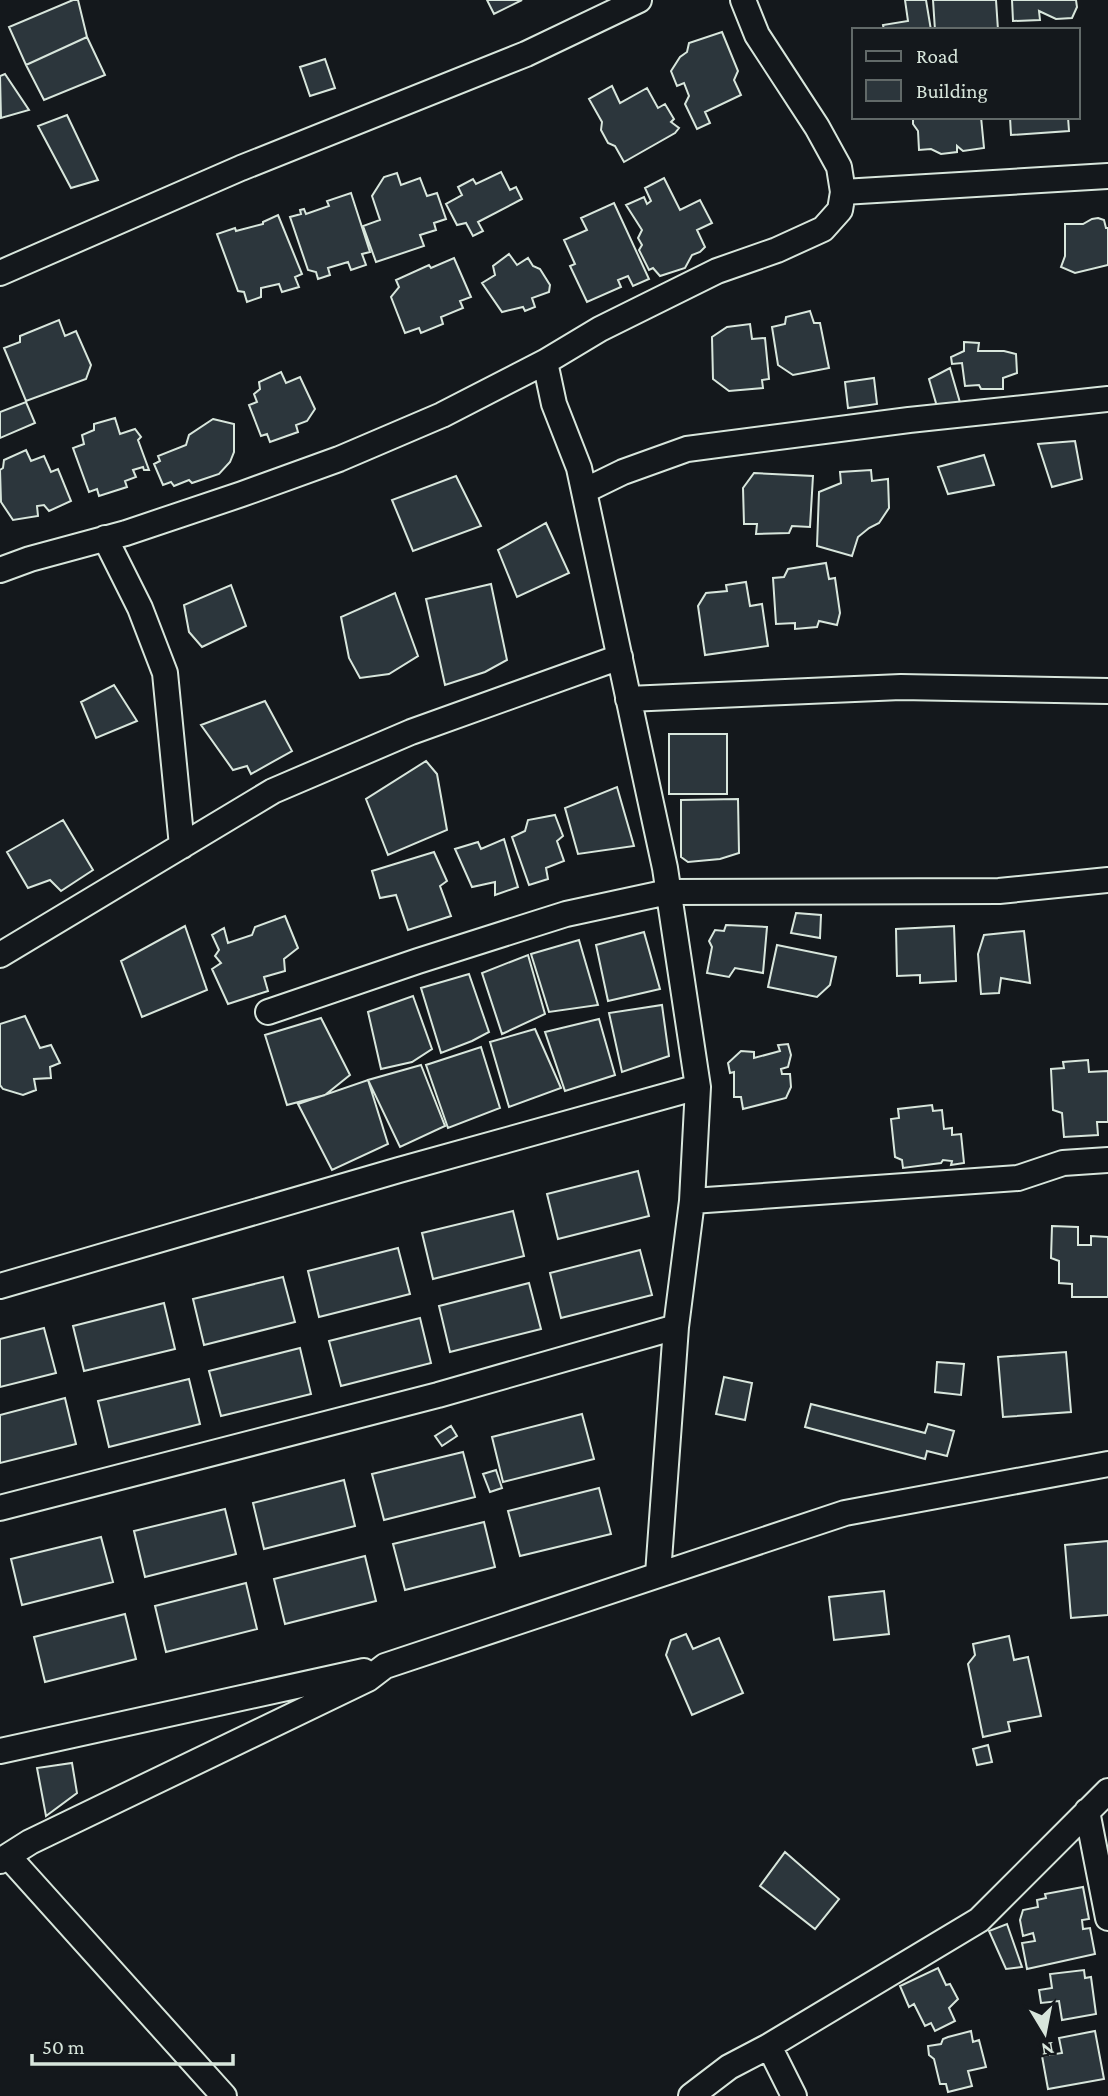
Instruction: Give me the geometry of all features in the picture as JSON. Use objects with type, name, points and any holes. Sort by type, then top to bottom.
[{"type":"street","points":[[0,273],[241,168],[526,54],[639,0]]},
{"type":"street","points":[[0,570],[242,494],[339,459],[442,415],[545,362],[600,329],[717,271],[777,250],[823,229],[840,210],[843,192],[839,167],[817,127],[757,35],[743,0]]},
{"type":"street","points":[[843,192],[1108,176]]},
{"type":"street","points":[[545,362],[554,404],[579,468],[620,657],[668,892],[698,1087],[692,1201],[676,1327],[658,1574]]},
{"type":"street","points":[[584,491],[623,472],[687,449],[909,420],[1108,399]]},
{"type":"street","points":[[105,538],[140,608],[165,673],[182,846]]},
{"type":"street","points":[[0,955],[273,791],[411,732],[620,657]]},
{"type":"street","points":[[628,699],[901,687],[1108,691]]},
{"type":"street","points":[[268,1012],[566,914],[668,892],[999,891],[1108,880]]},
{"type":"street","points":[[0,1286],[399,1170],[698,1087]]},
{"type":"street","points":[[692,1201],[1018,1178],[1063,1163],[1108,1160]]},
{"type":"street","points":[[0,1508],[438,1395],[676,1327]]},
{"type":"street","points":[[0,1751],[385,1666],[845,1513],[1108,1464]]},
{"type":"street","points":[[224,2096],[4,1859],[30,1842],[369,1679],[385,1666]]},
{"type":"street","points":[[691,2096],[729,2067],[769,2046],[979,1920],[1108,1791]]},
{"type":"street","points":[[1087,1811],[1108,1918]]},
{"type":"street","points":[[769,2046],[794,2096]]},
{"type":"building","points":[[78,0],[87,37],[26,65],[9,27]]},
{"type":"building","points":[[487,0],[522,0],[494,14]]},
{"type":"building","points":[[905,0],[926,0],[931,28],[884,28],[883,25],[908,21]]},
{"type":"building","points":[[933,0],[996,0],[998,28],[935,28]]},
{"type":"building","points":[[1012,0],[1076,0],[1077,7],[1072,18],[1056,19],[1039,11],[1040,20],[1013,21]]},
{"type":"building","points":[[722,32],[738,71],[734,80],[741,95],[705,112],[710,123],[697,129],[685,104],[689,96],[684,83],[677,86],[671,71],[680,57],[687,52],[689,43]]},
{"type":"building","points":[[87,37],[105,75],[44,100],[26,65]]},
{"type":"building","points":[[325,59],[335,88],[310,96],[300,67]]},
{"type":"building","points":[[5,74],[29,110],[1,118],[0,76]]},
{"type":"building","points":[[612,86],[620,103],[647,88],[658,108],[665,104],[674,119],[671,122],[679,128],[675,133],[624,162],[615,146],[608,143],[601,130],[602,122],[589,99]]},
{"type":"building","points":[[67,115],[98,180],[71,188],[38,126]]},
{"type":"building","points":[[913,119],[981,119],[984,148],[963,151],[957,146],[957,152],[941,154],[931,149],[919,150],[918,131]]},
{"type":"building","points":[[1010,119],[1068,119],[1069,131],[1011,135]]},
{"type":"building","points":[[501,172],[510,190],[516,187],[522,199],[478,222],[483,231],[473,236],[466,223],[457,225],[446,204],[462,195],[458,187],[473,179],[476,184]]},
{"type":"building","points":[[397,173],[401,185],[420,178],[427,196],[437,193],[446,219],[434,223],[436,230],[420,235],[424,246],[376,262],[363,226],[380,220],[372,196],[384,177]]},
{"type":"building","points":[[664,178],[680,210],[700,200],[712,223],[697,230],[705,247],[692,255],[685,268],[660,276],[653,268],[649,270],[639,250],[642,245],[638,238],[642,230],[626,205],[644,197],[647,204],[651,201],[645,188]]},
{"type":"building","points":[[351,193],[370,252],[362,254],[366,265],[351,270],[348,262],[328,268],[330,275],[318,279],[316,272],[308,270],[290,217],[301,214],[300,210],[304,209],[306,214],[329,206],[327,201]]},
{"type":"building","points":[[614,203],[649,279],[633,286],[628,276],[618,280],[621,287],[587,302],[570,266],[575,264],[564,240],[587,230],[581,218]]},
{"type":"building","points":[[278,215],[302,274],[295,277],[299,287],[282,292],[279,284],[261,288],[261,297],[247,302],[244,292],[238,291],[217,234],[263,224]]},
{"type":"building","points":[[1098,218],[1104,220],[1108,228],[1108,265],[1075,273],[1061,267],[1065,256],[1065,224],[1083,224]]},
{"type":"building","points":[[509,254],[517,265],[528,258],[533,266],[540,269],[550,285],[549,292],[532,298],[535,307],[525,311],[523,307],[502,312],[482,283],[495,275],[493,266]]},
{"type":"building","points":[[454,258],[471,297],[460,301],[463,308],[441,317],[443,324],[421,333],[419,328],[405,333],[391,297],[399,287],[396,280],[429,265],[431,268]]},
{"type":"building","points":[[810,311],[814,323],[820,323],[829,368],[793,375],[778,365],[772,327],[785,324],[786,317]]},
{"type":"building","points":[[59,320],[65,336],[76,331],[91,365],[86,379],[26,401],[4,348],[20,342],[20,336]]},
{"type":"building","points":[[750,324],[752,339],[765,338],[769,379],[762,380],[763,388],[729,391],[713,379],[712,337],[727,327]]},
{"type":"building","points":[[964,342],[979,343],[978,351],[1016,354],[1017,373],[1003,378],[1003,389],[965,386],[962,363],[952,364],[951,357],[964,351]]},
{"type":"building","points":[[950,368],[961,406],[938,410],[929,379]]},
{"type":"building","points":[[281,372],[286,383],[300,377],[315,409],[307,421],[296,425],[298,432],[270,442],[267,434],[261,436],[249,405],[257,402],[254,394],[260,389],[259,382]]},
{"type":"building","points":[[874,378],[877,404],[848,408],[845,382]]},
{"type":"building","points":[[26,402],[35,423],[0,438],[0,412]]},
{"type":"building","points":[[115,418],[120,434],[135,429],[141,437],[138,440],[149,470],[144,470],[143,467],[133,470],[136,477],[125,481],[127,487],[99,496],[97,489],[89,492],[73,448],[84,444],[82,435],[94,430],[94,424]]},
{"type":"building","points":[[213,419],[234,424],[234,452],[230,462],[219,474],[192,483],[189,480],[174,486],[171,482],[163,485],[154,464],[160,461],[158,456],[186,445],[189,435]]},
{"type":"building","points":[[1075,441],[1082,479],[1052,487],[1038,444]]},
{"type":"building","points":[[26,450],[31,461],[44,456],[51,472],[58,469],[71,501],[49,511],[44,505],[37,506],[38,516],[13,520],[1,502],[0,470],[4,460]]},
{"type":"building","points":[[984,455],[994,485],[948,494],[938,467]]},
{"type":"building","points":[[871,470],[872,481],[888,479],[889,508],[879,523],[858,537],[852,556],[817,546],[819,492],[841,483],[840,472]]},
{"type":"building","points":[[754,473],[813,476],[810,527],[792,526],[789,533],[756,534],[757,524],[744,524],[743,488]]},
{"type":"building","points":[[456,476],[481,526],[413,551],[392,500]]},
{"type":"building","points":[[546,523],[569,573],[517,597],[498,550]]},
{"type":"building","points":[[826,563],[829,579],[835,578],[840,613],[837,625],[819,621],[817,627],[795,629],[795,623],[776,624],[773,578],[784,577],[788,569]]},
{"type":"building","points":[[746,582],[750,606],[762,604],[768,646],[705,655],[698,606],[706,593],[727,591],[726,585]]},
{"type":"building","points":[[491,584],[507,660],[485,672],[445,685],[426,599]]},
{"type":"building","points":[[231,585],[246,626],[202,647],[189,632],[184,605]]},
{"type":"building","points":[[395,593],[418,656],[389,674],[360,678],[349,658],[341,617]]},
{"type":"building","points":[[114,685],[137,721],[96,738],[81,702]]},
{"type":"building","points":[[265,701],[292,751],[251,774],[247,766],[233,770],[201,725]]},
{"type":"building","points":[[669,734],[727,734],[727,794],[669,794]]},
{"type":"building","points":[[426,761],[437,774],[447,830],[388,855],[366,799]]},
{"type":"building","points":[[617,787],[634,846],[578,854],[565,808]]},
{"type":"building","points":[[738,799],[739,853],[720,859],[688,862],[681,857],[681,800]]},
{"type":"building","points":[[555,815],[563,836],[557,841],[564,861],[546,868],[548,879],[529,885],[512,837],[525,831],[528,820]]},
{"type":"building","points":[[63,820],[93,870],[61,891],[50,880],[28,888],[7,852]]},
{"type":"building","points":[[504,839],[518,887],[495,895],[495,882],[472,887],[455,849],[478,842],[481,849]]},
{"type":"building","points":[[434,852],[447,881],[440,886],[451,916],[408,930],[396,895],[380,898],[372,871]]},
{"type":"building","points":[[796,913],[821,915],[820,938],[791,933]]},
{"type":"building","points":[[285,916],[298,948],[284,959],[285,971],[264,977],[268,991],[228,1004],[212,969],[221,963],[215,956],[219,950],[212,935],[224,928],[228,943],[252,935],[255,927]]},
{"type":"building","points":[[726,925],[767,927],[763,973],[735,968],[729,977],[707,973],[712,947],[709,941],[715,930],[724,931]]},
{"type":"building","points":[[185,926],[207,990],[142,1017],[121,961]]},
{"type":"building","points":[[954,926],[956,981],[920,983],[920,975],[897,976],[896,929]]},
{"type":"building","points":[[1024,931],[1030,983],[1001,978],[999,993],[981,994],[978,954],[984,935]]},
{"type":"building","points":[[644,932],[660,989],[608,1001],[596,945]]},
{"type":"building","points":[[579,940],[598,1005],[549,1012],[531,954]]},
{"type":"building","points":[[777,945],[836,957],[830,985],[817,997],[768,987]]},
{"type":"building","points":[[528,955],[545,1014],[502,1034],[482,973]]},
{"type":"building","points":[[469,974],[489,1032],[441,1053],[421,988]]},
{"type":"building","points":[[413,996],[432,1049],[412,1062],[381,1069],[368,1012]]},
{"type":"building","points":[[662,1005],[669,1056],[622,1072],[609,1013]]},
{"type":"building","points":[[25,1016],[40,1048],[51,1045],[60,1063],[50,1067],[51,1078],[34,1079],[36,1090],[23,1095],[3,1089],[0,1085],[0,1024]]},
{"type":"building","points":[[321,1018],[350,1075],[325,1095],[287,1105],[265,1035]]},
{"type":"building","points":[[599,1019],[615,1075],[565,1091],[545,1032]]},
{"type":"building","points":[[535,1029],[561,1088],[509,1107],[490,1042]]},
{"type":"building","points":[[788,1044],[791,1055],[788,1067],[781,1069],[782,1074],[790,1074],[791,1087],[786,1098],[743,1109],[741,1097],[734,1097],[734,1072],[730,1073],[728,1063],[741,1051],[754,1052],[754,1058],[780,1051],[778,1045]]},
{"type":"building","points":[[481,1047],[500,1108],[448,1128],[426,1065]]},
{"type":"building","points":[[1088,1060],[1089,1072],[1108,1071],[1108,1122],[1097,1122],[1098,1135],[1064,1137],[1062,1113],[1053,1110],[1051,1069],[1064,1068],[1063,1062]]},
{"type":"building","points":[[421,1065],[445,1126],[400,1147],[368,1080]]},
{"type":"building","points":[[368,1080],[388,1144],[332,1170],[298,1104]]},
{"type":"building","points":[[932,1105],[933,1111],[942,1110],[944,1129],[952,1128],[952,1135],[961,1134],[964,1163],[951,1165],[952,1161],[943,1160],[941,1163],[903,1168],[902,1160],[895,1157],[891,1119],[899,1118],[898,1109]]},
{"type":"building","points":[[638,1171],[649,1216],[558,1239],[547,1194]]},
{"type":"building","points":[[513,1211],[524,1256],[433,1279],[422,1233]]},
{"type":"building","points":[[1052,1226],[1078,1227],[1078,1245],[1091,1245],[1091,1236],[1108,1237],[1108,1297],[1072,1297],[1072,1284],[1059,1283],[1059,1261],[1051,1258]]},
{"type":"building","points":[[398,1248],[410,1294],[319,1317],[308,1271]]},
{"type":"building","points":[[640,1250],[652,1295],[561,1318],[550,1273]]},
{"type":"building","points":[[283,1277],[295,1322],[204,1345],[193,1299]]},
{"type":"building","points":[[529,1283],[541,1329],[450,1352],[439,1306]]},
{"type":"building","points":[[164,1303],[175,1349],[84,1371],[73,1326]]},
{"type":"building","points":[[420,1318],[431,1363],[341,1386],[329,1341]]},
{"type":"building","points":[[44,1328],[56,1373],[0,1387],[0,1339]]},
{"type":"building","points":[[300,1348],[311,1394],[221,1416],[209,1371]]},
{"type":"building","points":[[1066,1352],[1071,1412],[1003,1417],[998,1357]]},
{"type":"building","points":[[937,1362],[964,1364],[961,1395],[935,1392]]},
{"type":"building","points":[[724,1377],[752,1383],[745,1420],[716,1414]]},
{"type":"building","points":[[189,1379],[200,1424],[109,1447],[98,1401]]},
{"type":"building","points":[[65,1398],[76,1444],[0,1463],[0,1415]]},
{"type":"building","points":[[811,1404],[925,1433],[928,1424],[954,1431],[947,1456],[927,1451],[925,1459],[805,1427]]},
{"type":"building","points":[[582,1414],[594,1459],[503,1482],[492,1437]]},
{"type":"building","points":[[451,1426],[457,1436],[442,1446],[435,1436]]},
{"type":"building","points":[[463,1452],[475,1497],[384,1520],[372,1474]]},
{"type":"building","points":[[496,1470],[502,1488],[490,1492],[483,1474]]},
{"type":"building","points":[[344,1480],[355,1526],[264,1549],[253,1503]]},
{"type":"building","points":[[599,1488],[611,1534],[520,1556],[508,1511]]},
{"type":"building","points":[[225,1509],[236,1554],[145,1577],[134,1531]]},
{"type":"building","points":[[484,1522],[495,1567],[405,1590],[393,1544]]},
{"type":"building","points":[[101,1537],[113,1582],[22,1605],[11,1559]]},
{"type":"building","points":[[1108,1541],[1108,1615],[1071,1618],[1065,1545]]},
{"type":"building","points":[[365,1556],[376,1601],[285,1624],[274,1579]]},
{"type":"building","points":[[246,1583],[257,1629],[166,1652],[155,1606]]},
{"type":"building","points":[[884,1591],[889,1634],[834,1640],[829,1597]]},
{"type":"building","points":[[125,1614],[136,1659],[45,1682],[34,1637]]},
{"type":"building","points":[[686,1634],[693,1649],[719,1638],[743,1693],[692,1715],[666,1655],[671,1640]]},
{"type":"building","points":[[1009,1636],[1014,1660],[1028,1657],[1041,1716],[1008,1722],[1010,1731],[983,1737],[968,1664],[975,1655],[973,1644]]},
{"type":"building","points":[[988,1745],[992,1762],[977,1765],[973,1749]]},
{"type":"building","points":[[72,1763],[77,1793],[46,1816],[37,1768]]},
{"type":"building","points":[[785,1852],[839,1899],[815,1929],[760,1886]]},
{"type":"building","points":[[1083,1887],[1089,1919],[1082,1920],[1083,1929],[1090,1928],[1095,1954],[1027,1969],[1022,1943],[1035,1941],[1033,1933],[1023,1936],[1020,1920],[1023,1910],[1038,1907],[1037,1900],[1046,1898],[1045,1894]]},
{"type":"building","points":[[1007,1924],[1022,1967],[1006,1969],[989,1931]]},
{"type":"building","points":[[938,1968],[946,1985],[950,1984],[958,1999],[949,2008],[955,2021],[935,2031],[931,2023],[925,2026],[914,2004],[909,2007],[900,1986]]},
{"type":"building","points":[[1084,1970],[1085,1978],[1091,1977],[1096,2014],[1062,2020],[1059,2001],[1041,2003],[1039,1990],[1052,1988],[1050,1974]]},
{"type":"building","points":[[971,2031],[973,2042],[979,2040],[986,2067],[968,2071],[972,2086],[948,2092],[946,2084],[940,2084],[928,2046],[941,2044],[943,2039]]},
{"type":"building","points":[[1095,2031],[1104,2079],[1048,2089],[1042,2056],[1062,2053],[1059,2038]]}]
